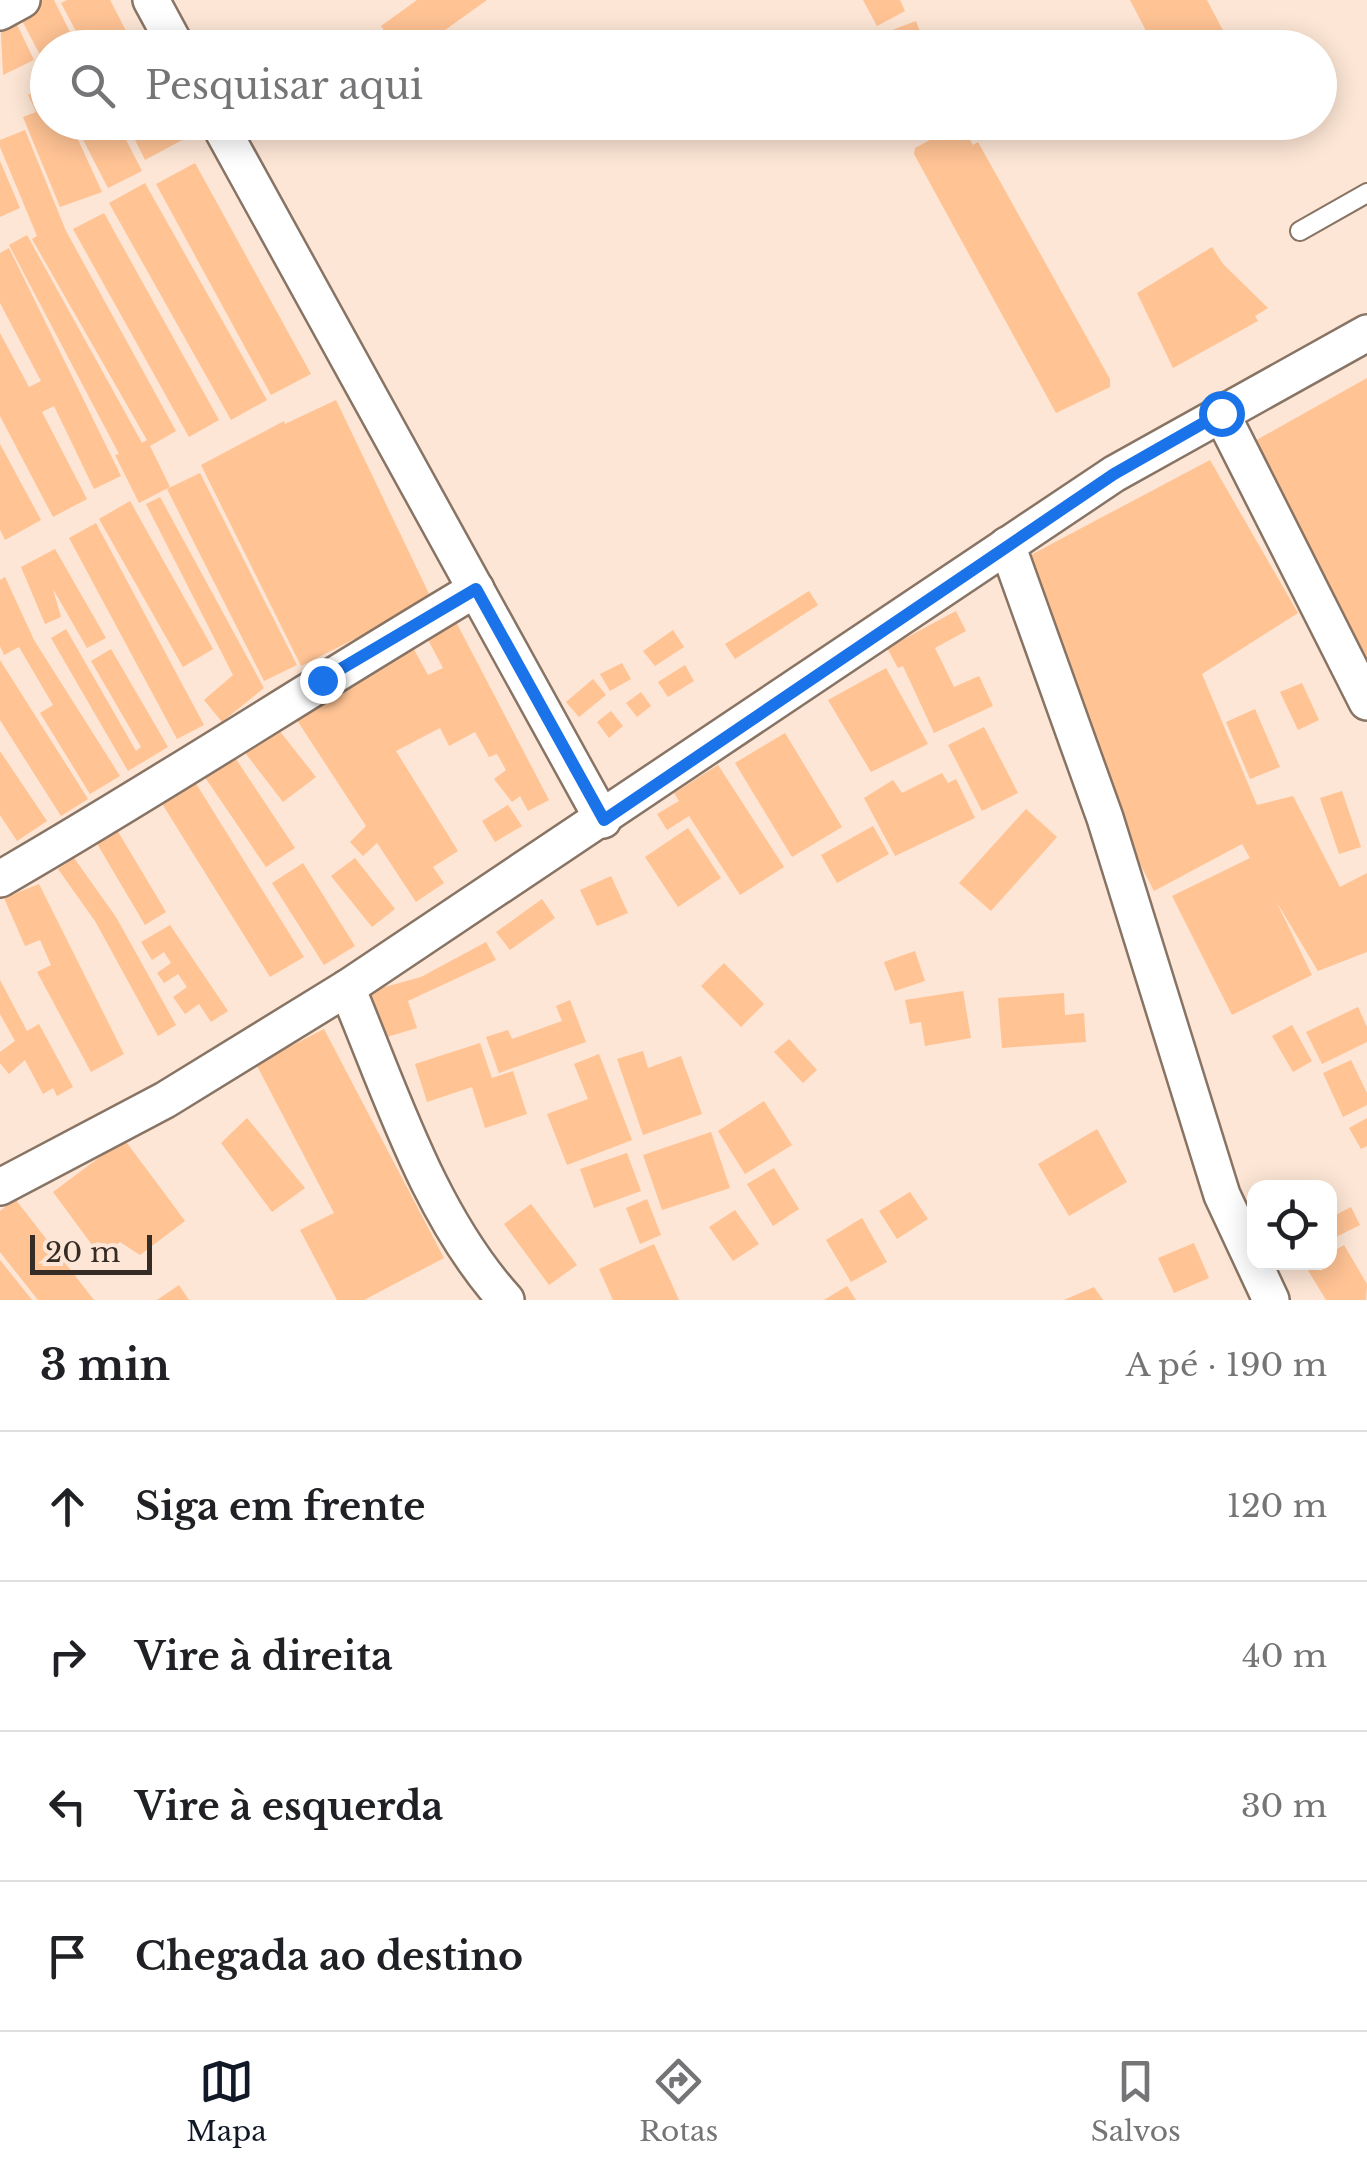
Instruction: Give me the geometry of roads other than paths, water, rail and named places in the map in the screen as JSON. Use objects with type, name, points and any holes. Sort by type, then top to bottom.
[{"type":"street","points":[[0,12],[22,0]]},
{"type":"street","points":[[151,0],[167,30]]},
{"type":"street","points":[[228,140],[604,820]]},
{"type":"street","points":[[0,1187],[165,1100],[347,988],[604,820],[1114,474],[1367,333]]},
{"type":"street","points":[[1221,413],[1367,702]]},
{"type":"street","points":[[1007,544],[1105,818],[1222,1195],[1271,1300]]},
{"type":"street","points":[[0,879],[174,778],[322,680],[476,589]]},
{"type":"street","points":[[347,988],[430,1182],[490,1282],[506,1300]]},
{"type":"lane","points":[[1300,230],[1367,194]]}]
